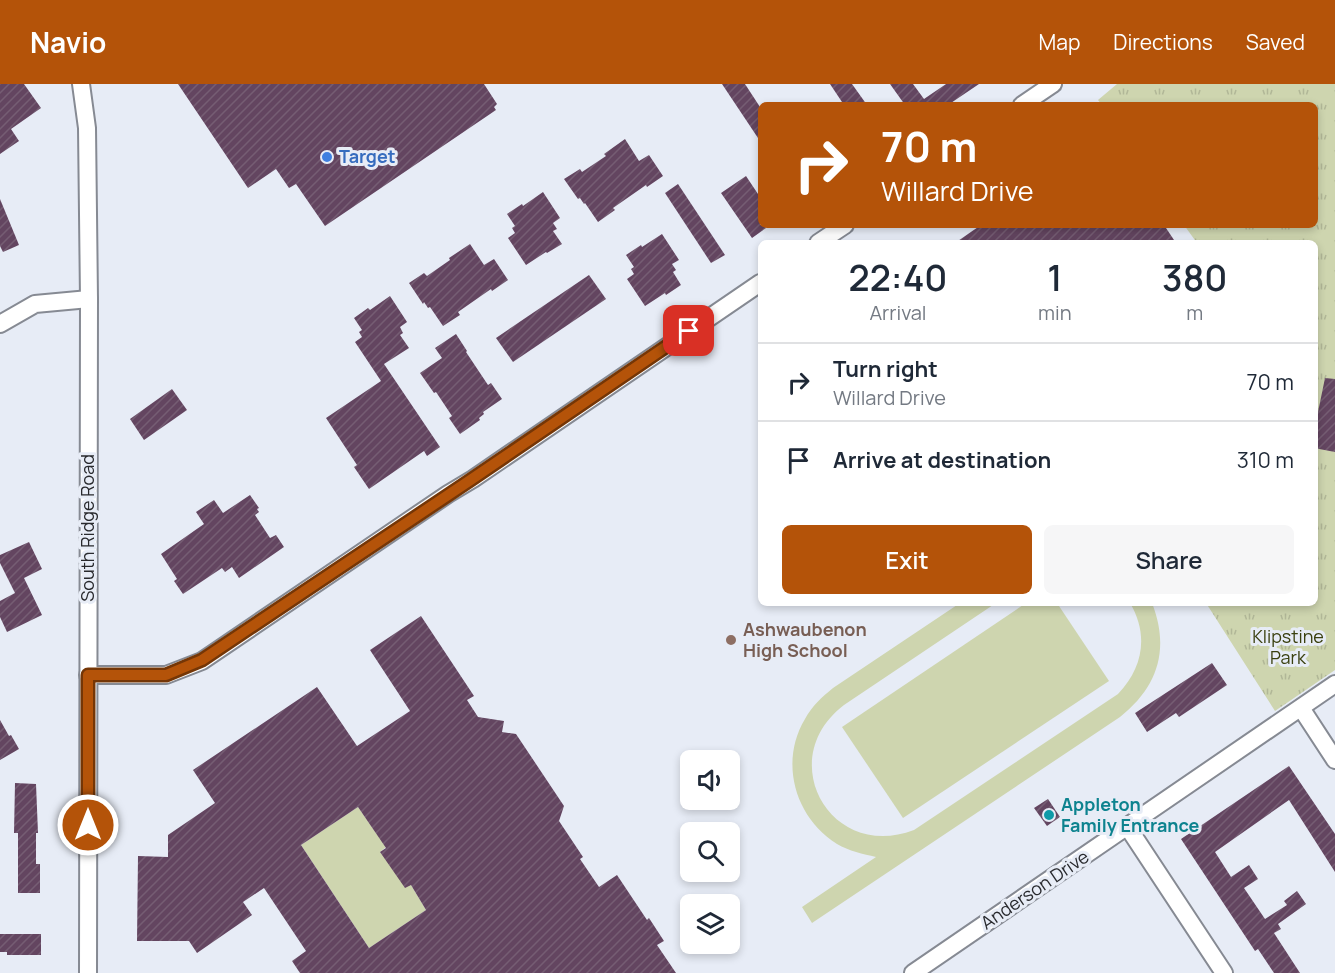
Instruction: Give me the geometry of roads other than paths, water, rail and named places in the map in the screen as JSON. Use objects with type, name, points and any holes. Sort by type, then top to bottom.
[{"type":"street","name":"South Ridge Road","points":[[81,84],[87,128],[88,973]]},
{"type":"street","points":[[1026,102],[1053,84]]},
{"type":"street","points":[[822,240],[840,228]]},
{"type":"street","points":[[88,675],[166,675],[202,660],[758,284]]},
{"type":"street","points":[[0,324],[35,304],[88,299]]},
{"type":"street","name":"Anderson Drive","points":[[913,973],[1335,684]]},
{"type":"street","points":[[1301,708],[1335,760]]},
{"type":"street","points":[[1127,826],[1224,973]]},
{"type":"place","name":"Target","points":[[327,157]]},
{"type":"place","name":"Ashwaubenon High School","points":[[731,640]]},
{"type":"place","name":"Appleton Family Entrance","points":[[1049,815]]},
{"type":"park label","name":"Klipstine Park","points":[[1288,647]]}]
